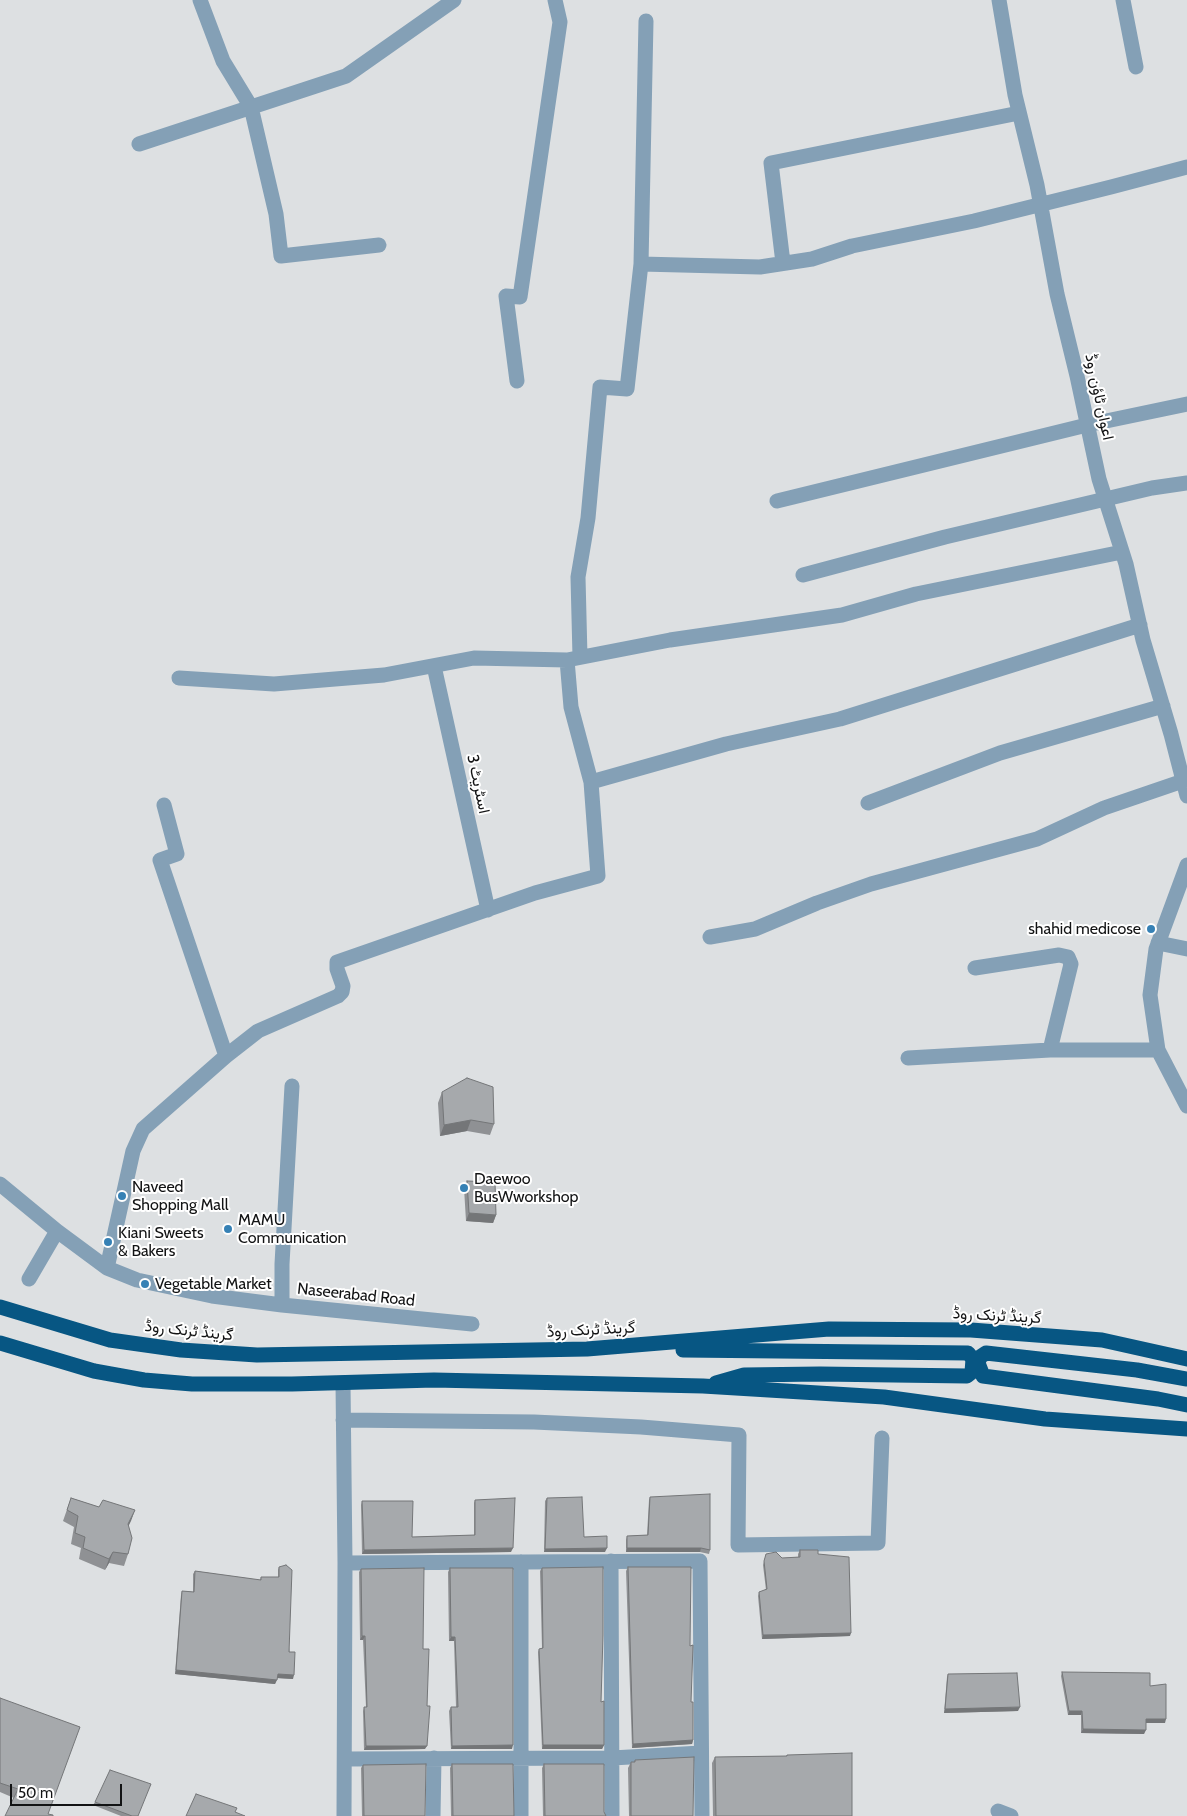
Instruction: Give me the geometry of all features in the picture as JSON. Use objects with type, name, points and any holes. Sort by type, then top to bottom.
[{"type":"highway","name":"گرینڈ ٹرنک روڈ","points":[[0,1307],[110,1340],[181,1350],[257,1355],[587,1349],[829,1329],[971,1330],[1102,1340],[1187,1359]]},
{"type":"highway","points":[[0,1343],[94,1371],[144,1380],[192,1384],[292,1384],[434,1380],[703,1386],[884,1397],[1045,1419],[1187,1429]]},
{"type":"highway","points":[[587,1349],[968,1353],[973,1359],[972,1372],[967,1376],[744,1375],[703,1386]]},
{"type":"highway","points":[[1187,1379],[1137,1370],[986,1353],[980,1357],[978,1363],[983,1376],[1158,1399],[1187,1406]]},
{"type":"street","points":[[200,0],[223,61],[251,107],[276,214],[281,256],[379,245]]},
{"type":"street","points":[[138,144],[346,76],[454,0]]},
{"type":"street","points":[[517,381],[506,296],[520,297],[560,22],[554,0]]},
{"type":"street","name":"اعوان ٹاؤن روڈ","points":[[999,0],[1019,113],[1040,203],[1057,294],[1099,479],[1122,552],[1185,789]]},
{"type":"street","points":[[1123,0],[1136,66]]},
{"type":"street","points":[[107,1268],[133,1151],[143,1129],[226,1056],[258,1031],[338,996],[342,992],[343,986],[337,969],[337,962],[534,893],[598,876],[591,782],[571,707],[578,577],[588,518],[600,386],[627,389],[641,264],[646,21]]},
{"type":"street","points":[[783,263],[771,163],[1019,113]]},
{"type":"street","points":[[641,264],[760,267],[812,259],[852,246],[1111,188],[1187,167]]},
{"type":"street","points":[[777,500],[1087,425],[1187,404]]},
{"type":"street","points":[[803,575],[945,536],[1152,488],[1187,483]]},
{"type":"street","points":[[178,678],[274,684],[384,675],[474,658],[574,659],[670,640],[842,615],[916,594],[1122,552]]},
{"type":"street","points":[[591,782],[726,744],[840,719],[1140,625]]},
{"type":"street","name":"اسٹریٹ 3","points":[[434,666],[488,910]]},
{"type":"street","points":[[868,804],[1000,754],[1163,706]]},
{"type":"street","points":[[710,937],[755,929],[817,903],[871,884],[1037,839],[1104,808],[1185,789]]},
{"type":"street","points":[[164,805],[177,854],[160,860],[226,1056]]},
{"type":"street","points":[[1187,865],[1181,895],[1158,943],[1150,995],[1158,1050],[1187,1106]]},
{"type":"street","points":[[1158,943],[1187,949]]},
{"type":"street","points":[[975,968],[1059,955],[1068,957],[1071,964],[1050,1050]]},
{"type":"street","points":[[908,1058],[1050,1050],[1158,1050]]},
{"type":"street","points":[[282,1304],[282,1264],[292,1086]]},
{"type":"street","name":"Naseerabad Road","points":[[0,1184],[107,1268],[137,1280],[212,1296],[472,1324]]},
{"type":"street","points":[[29,1279],[58,1231]]},
{"type":"street","points":[[343,1382],[345,1563],[344,1816]]},
{"type":"street","points":[[343,1420],[534,1422],[739,1435],[738,1544],[878,1543],[882,1438]]},
{"type":"street","points":[[345,1563],[700,1560],[702,1816]]},
{"type":"street","points":[[611,1561],[612,1816]]},
{"type":"street","points":[[521,1562],[521,1816]]},
{"type":"street","points":[[345,1759],[612,1758],[701,1753]]},
{"type":"street","points":[[434,1758],[434,1816]]},
{"type":"street","points":[[1000,1816],[998,1811],[1011,1816]]},
{"type":"building","points":[[467,1078],[493,1087],[494,1124],[471,1120],[444,1125],[442,1092]]},
{"type":"building","points":[[467,1181],[495,1182],[496,1215],[469,1213]]},
{"type":"building","points":[[710,1494],[710,1550],[701,1548],[627,1548],[627,1536],[648,1535],[650,1497]]},
{"type":"building","points":[[582,1497],[584,1537],[607,1536],[607,1548],[545,1549],[547,1498]]},
{"type":"building","points":[[71,1498],[99,1507],[103,1500],[135,1510],[128,1524],[132,1538],[128,1554],[113,1552],[109,1559],[83,1548],[85,1537],[75,1533],[78,1516],[67,1510]]},
{"type":"building","points":[[515,1498],[513,1548],[364,1550],[362,1501],[413,1501],[412,1537],[475,1535],[475,1500]]},
{"type":"building","points":[[800,1550],[818,1550],[818,1554],[849,1557],[851,1633],[763,1635],[759,1592],[767,1589],[764,1561],[766,1554],[776,1552],[782,1558],[800,1557]]},
{"type":"building","points":[[286,1565],[292,1570],[289,1652],[295,1652],[294,1675],[278,1674],[277,1680],[176,1670],[182,1591],[194,1592],[195,1571],[261,1580],[261,1577],[279,1577],[279,1567]]},
{"type":"building","points":[[603,1567],[601,1702],[604,1701],[604,1745],[543,1745],[539,1649],[543,1648],[542,1568]]},
{"type":"building","points":[[628,1567],[691,1567],[690,1646],[693,1645],[691,1702],[693,1702],[693,1740],[633,1744]]},
{"type":"building","points":[[424,1568],[423,1649],[429,1649],[427,1706],[430,1706],[427,1746],[366,1746],[364,1707],[367,1707],[365,1636],[362,1636],[361,1569]]},
{"type":"building","points":[[450,1568],[513,1568],[513,1745],[452,1746],[451,1707],[458,1707],[455,1637],[451,1637]]},
{"type":"building","points":[[1062,1672],[1150,1673],[1150,1686],[1166,1684],[1166,1719],[1146,1719],[1146,1730],[1083,1729],[1082,1711],[1069,1711]]},
{"type":"building","points":[[1017,1673],[1020,1707],[945,1709],[948,1674]]},
{"type":"building","points":[[0,1698],[80,1727],[48,1814],[53,1816],[5,1816],[18,1789],[0,1783]]},
{"type":"building","points":[[852,1753],[852,1816],[716,1816],[715,1757]]},
{"type":"building","points":[[694,1757],[693,1816],[631,1816],[631,1762],[635,1762],[635,1760]]},
{"type":"building","points":[[426,1764],[425,1816],[364,1816],[363,1765]]},
{"type":"building","points":[[452,1764],[513,1764],[514,1816],[453,1816]]},
{"type":"building","points":[[544,1764],[604,1764],[604,1812],[606,1816],[545,1816]]},
{"type":"building","points":[[110,1770],[151,1784],[138,1816],[132,1816],[95,1802]]},
{"type":"building","points":[[196,1794],[237,1808],[235,1812],[245,1816],[186,1816]]},
{"type":"place","name":"shahid medicose","points":[[1151,929]]},
{"type":"place","name":"Daewoo BusWworkshop","points":[[464,1188]]},
{"type":"place","name":"Naveed Shopping Mall","points":[[122,1196]]},
{"type":"place","name":"MAMU Communication","points":[[228,1229]]},
{"type":"place","name":"Kiani Sweets & Bakers","points":[[108,1242]]},
{"type":"place","name":"Vegetable Market","points":[[145,1284]]}]
